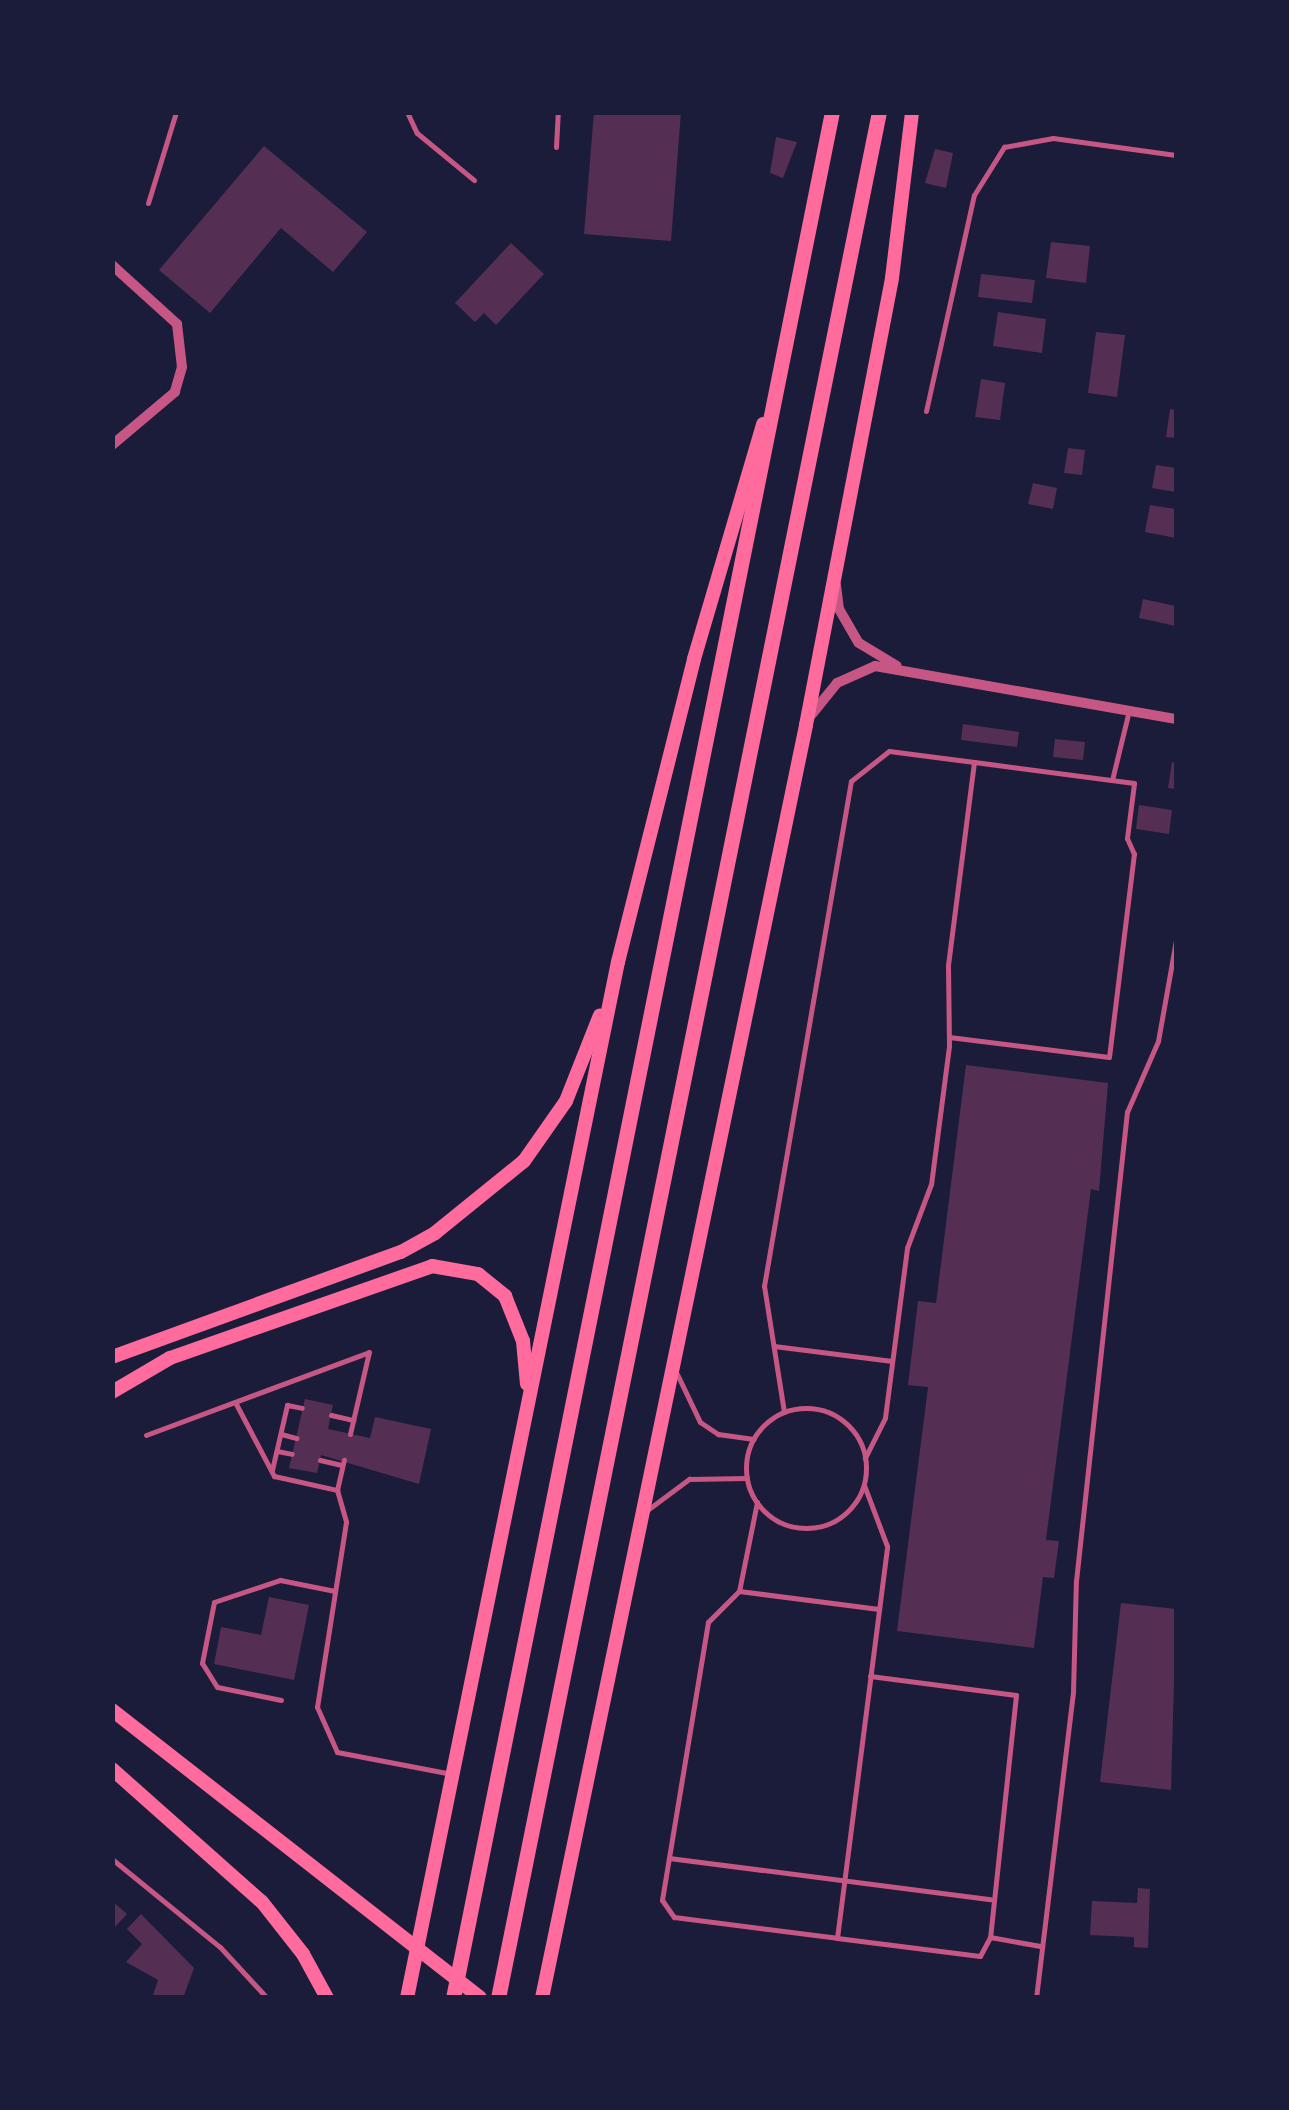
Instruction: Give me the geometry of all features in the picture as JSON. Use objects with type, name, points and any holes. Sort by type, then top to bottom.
[{"type":"highway","points":[[453,1998],[832,112]]},
{"type":"highway","points":[[498,1998],[879,112]]},
{"type":"main road","points":[[542,1998],[806,726],[892,278],[912,112]]},
{"type":"main road","points":[[408,1998],[618,962],[694,659],[783,356]]},
{"type":"main road","points":[[112,1357],[402,1252],[495,1190],[566,1101],[618,962]]},
{"type":"main road","points":[[112,1392],[188,1351],[412,1269],[454,1266],[478,1274],[505,1296],[516,1317],[528,1371],[527,1417]]},
{"type":"main road","points":[[112,1698],[132,1726]]},
{"type":"main road","points":[[112,1710],[376,1921],[480,1998]]},
{"type":"main road","points":[[112,1769],[262,1902],[303,1954],[327,1998]]},
{"type":"street","points":[[112,265],[176,324],[182,357],[175,392],[112,445]]},
{"type":"street","points":[[835,578],[839,609],[852,634],[902,668]]},
{"type":"street","points":[[806,726],[818,701],[854,672],[902,668],[1176,719]]},
{"type":"lane","points":[[148,203],[176,112]]},
{"type":"lane","points":[[406,112],[417,133],[474,180]]},
{"type":"lane","points":[[556,147],[558,112]]},
{"type":"lane","points":[[926,411],[974,195],[1004,147],[1053,138],[1176,155]]},
{"type":"lane","points":[[1112,780],[1129,710]]},
{"type":"lane","points":[[784,1412],[764,1286],[851,781],[889,752],[1134,783],[1127,838],[1134,854],[1109,1057],[949,1036]]},
{"type":"lane","points":[[837,1938],[886,1546],[864,1485],[866,1458],[885,1418],[906,1248],[932,1184],[949,1036],[948,966],[974,762]]},
{"type":"lane","points":[[1036,1998],[1073,1692],[1076,1581],[1127,1112],[1158,1041],[1176,940]]},
{"type":"lane","points":[[774,1346],[892,1361]]},
{"type":"lane","points":[[146,1435],[369,1352],[350,1434]]},
{"type":"lane","points":[[675,1370],[700,1422],[718,1434],[754,1438]]},
{"type":"lane","points":[[235,1402],[272,1472],[337,1490]]},
{"type":"lane","points":[[272,1472],[287,1405],[302,1408]]},
{"type":"lane","points":[[864,1485],[840,1518],[816,1528],[776,1520],[756,1502],[747,1478],[754,1438],[784,1412],[810,1408],[836,1416],[856,1434],[866,1458]]},
{"type":"lane","points":[[331,1415],[353,1420]]},
{"type":"lane","points":[[281,1434],[296,1438]]},
{"type":"lane","points":[[277,1450],[292,1454]]},
{"type":"lane","points":[[320,1460],[344,1462],[337,1490],[346,1522],[316,1707],[337,1752],[452,1774]]},
{"type":"lane","points":[[644,1513],[690,1479],[747,1478]]},
{"type":"lane","points":[[756,1502],[739,1591],[708,1622],[662,1900],[674,1917],[980,1956],[990,1937],[990,1899],[1016,1695],[870,1676]]},
{"type":"lane","points":[[281,1700],[217,1686],[202,1663],[214,1602],[280,1580],[336,1592]]},
{"type":"lane","points":[[739,1591],[878,1609]]},
{"type":"lane","points":[[112,1858],[220,1948],[267,1998]]},
{"type":"lane","points":[[669,1858],[990,1899]]},
{"type":"lane","points":[[990,1937],[1041,1946]]},
{"type":"building","points":[[594,112],[681,112],[671,241],[584,234]]},
{"type":"building","points":[[776,137],[797,142],[783,178],[770,173]]},
{"type":"building","points":[[264,146],[367,232],[333,272],[281,228],[210,313],[159,270]]},
{"type":"building","points":[[935,149],[953,153],[946,188],[925,183]]},
{"type":"building","points":[[1051,242],[1090,246],[1086,283],[1046,278]]},
{"type":"building","points":[[511,243],[544,274],[496,325],[484,313],[475,322],[455,303]]},
{"type":"building","points":[[981,274],[1035,280],[1032,303],[978,297]]},
{"type":"building","points":[[998,312],[1046,319],[1042,353],[993,346]]},
{"type":"building","points":[[1096,332],[1125,335],[1117,397],[1088,393]]},
{"type":"building","points":[[981,379],[1005,383],[1000,420],[975,417]]},
{"type":"building","points":[[1170,409],[1176,410],[1176,438],[1166,437]]},
{"type":"building","points":[[1068,448],[1085,450],[1082,475],[1064,473]]},
{"type":"building","points":[[1156,465],[1176,468],[1176,492],[1152,488]]},
{"type":"building","points":[[1033,483],[1057,488],[1053,509],[1028,504]]},
{"type":"building","points":[[1150,505],[1176,509],[1176,538],[1145,532]]},
{"type":"building","points":[[1143,599],[1176,606],[1176,626],[1139,618]]},
{"type":"building","points":[[963,724],[1019,732],[1017,747],[961,740]]},
{"type":"building","points":[[1055,739],[1085,742],[1083,760],[1053,757]]},
{"type":"building","points":[[1172,762],[1176,763],[1176,789],[1168,788]]},
{"type":"building","points":[[1139,805],[1172,810],[1169,834],[1136,829]]},
{"type":"building","points":[[966,1065],[1108,1083],[1099,1191],[1091,1189],[1046,1540],[1059,1541],[1054,1578],[1043,1577],[1034,1648],[897,1631],[928,1387],[908,1385],[918,1301],[936,1303]]},
{"type":"building","points":[[305,1399],[333,1405],[328,1429],[370,1438],[375,1417],[431,1429],[419,1484],[321,1455],[317,1473],[289,1468]]},
{"type":"building","points":[[269,1597],[309,1605],[294,1680],[214,1664],[221,1627],[261,1635]]},
{"type":"building","points":[[1121,1603],[1176,1609],[1171,1790],[1100,1782]]},
{"type":"building","points":[[1138,1888],[1150,1889],[1148,1948],[1134,1947],[1134,1937],[1090,1935],[1092,1901],[1137,1903]]},
{"type":"building","points":[[112,1901],[127,1914],[112,1930]]},
{"type":"building","points":[[141,1914],[194,1968],[183,1998],[152,1998],[158,1980],[126,1962],[142,1944],[127,1929]]}]
